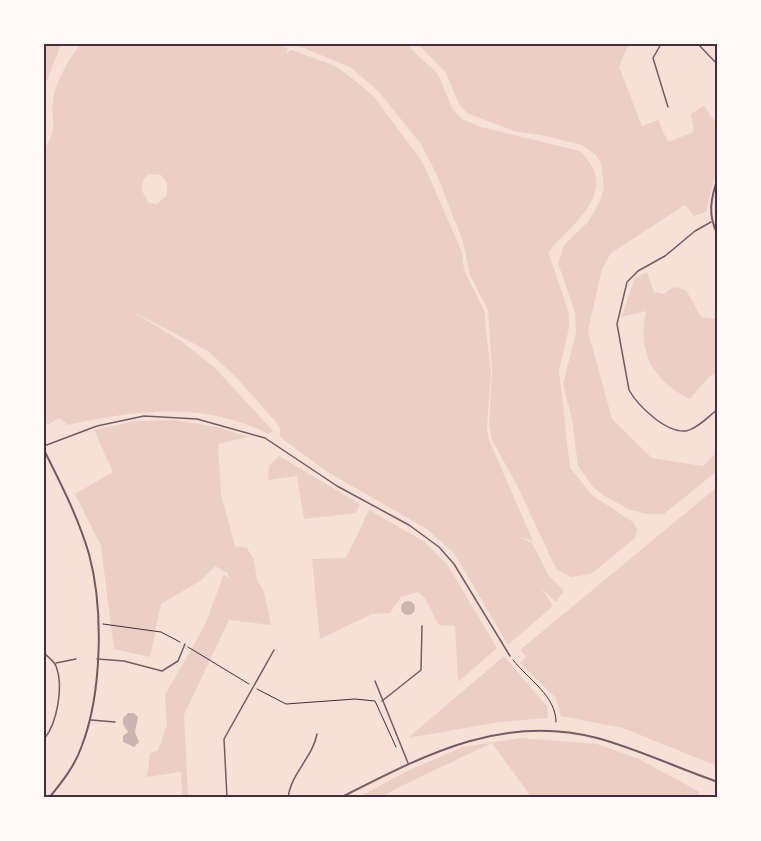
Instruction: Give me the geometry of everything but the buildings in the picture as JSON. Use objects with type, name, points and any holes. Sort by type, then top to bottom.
[{"type":"street","points":[[661,44],[653,58],[668,107]]},
{"type":"street","points":[[698,44],[717,65]]},
{"type":"street","points":[[717,177],[711,200],[712,222],[717,235]]},
{"type":"street","points":[[712,222],[695,231],[665,256],[632,276],[625,289],[617,324],[629,390],[650,412],[674,430],[685,431],[695,427],[717,409]]},
{"type":"street","points":[[44,446],[97,426],[144,416],[197,419],[265,438],[337,486],[409,525],[439,547],[454,564],[510,656]]},
{"type":"street","points":[[44,450],[66,493],[89,557],[98,616],[97,659],[90,720],[77,758],[49,798]]},
{"type":"street","points":[[381,701],[421,670],[422,626]]},
{"type":"street","points":[[97,659],[124,662],[162,671],[178,661],[185,645]]},
{"type":"street","points":[[227,798],[224,739],[274,650]]},
{"type":"street","points":[[44,653],[55,663],[58,679],[56,710],[52,726],[44,739]]},
{"type":"street","points":[[55,663],[76,659]]},
{"type":"street","points":[[375,681],[381,701],[408,764]]},
{"type":"street","points":[[90,720],[115,722]]},
{"type":"street","points":[[340,798],[408,764],[472,739],[529,731],[573,734],[626,746],[717,782]]},
{"type":"street","points":[[288,798],[292,779],[315,742],[317,734]]},
{"type":"path","points":[[510,656],[549,698],[555,710],[556,722]]},
{"type":"shaded area","points":[[44,44],[61,44],[44,88]]},
{"type":"shaded area","points":[[81,44],[275,44],[288,48],[286,53],[292,50],[335,66],[356,81],[375,98],[423,163],[462,252],[464,270],[484,310],[491,373],[487,427],[489,440],[533,541],[518,536],[532,543],[549,576],[564,591],[556,602],[542,589],[534,577],[553,606],[508,645],[454,553],[427,529],[326,471],[280,437],[280,428],[276,422],[236,377],[208,351],[132,311],[181,341],[215,368],[273,431],[268,434],[244,424],[194,413],[119,415],[68,425],[59,418],[48,425],[44,420],[44,150],[53,129],[52,108],[57,85]],"holes":[[[148,174],[161,175],[167,183],[167,195],[157,204],[149,203],[142,191],[143,181]]]},
{"type":"shaded area","points":[[294,44],[406,44],[438,74],[453,110],[462,119],[481,127],[580,151],[592,166],[596,179],[595,192],[590,205],[548,252],[569,313],[569,328],[559,370],[570,468],[593,496],[633,522],[637,530],[635,538],[591,574],[571,577],[556,569],[517,485],[492,440],[489,426],[492,373],[488,310],[470,275],[463,242],[437,175],[421,144],[378,91],[350,67]]},
{"type":"shaded area","points":[[418,44],[629,44],[619,67],[642,126],[658,120],[668,142],[694,132],[691,114],[704,106],[718,126],[717,167],[706,212],[694,216],[685,205],[611,253],[602,269],[588,331],[612,419],[652,458],[703,466],[717,452],[717,471],[664,514],[647,514],[628,509],[593,487],[578,466],[572,419],[563,384],[576,333],[575,312],[558,263],[564,245],[588,222],[599,203],[604,188],[601,163],[596,155],[581,145],[514,131],[467,113],[459,104],[446,73]]},
{"type":"shaded area","points":[[647,272],[654,292],[664,294],[674,287],[686,290],[701,317],[717,319],[717,372],[708,378],[690,399],[666,383],[651,364],[644,340],[646,311],[621,317],[635,278]]},
{"type":"shaded area","points":[[174,420],[217,427],[248,437],[218,444],[221,494],[235,546],[247,548],[254,560],[257,580],[264,591],[271,625],[229,620],[184,715],[188,797],[182,797],[181,772],[147,777],[150,754],[158,750],[167,725],[165,695],[204,627],[224,574],[230,580],[227,573],[215,566],[200,581],[161,604],[150,657],[114,649],[101,546],[75,494],[113,472],[94,430],[136,421]]},
{"type":"shaded area","points":[[279,456],[360,504],[356,513],[304,519],[297,476],[268,480],[269,466]]},
{"type":"shaded area","points":[[717,487],[717,766],[623,728],[561,716],[556,698],[520,663],[526,657],[520,650]]},
{"type":"shaded area","points":[[369,510],[425,542],[447,564],[497,648],[458,682],[455,626],[439,625],[424,597],[418,592],[401,597],[390,613],[372,614],[320,639],[312,559],[346,558]]},
{"type":"shaded area","points":[[504,656],[547,706],[548,718],[500,722],[408,738]]},
{"type":"shaded area","points":[[520,738],[597,744],[637,758],[700,792],[695,798],[528,797],[529,794],[492,743],[397,788],[383,797],[359,797],[409,770],[463,747]]}]
